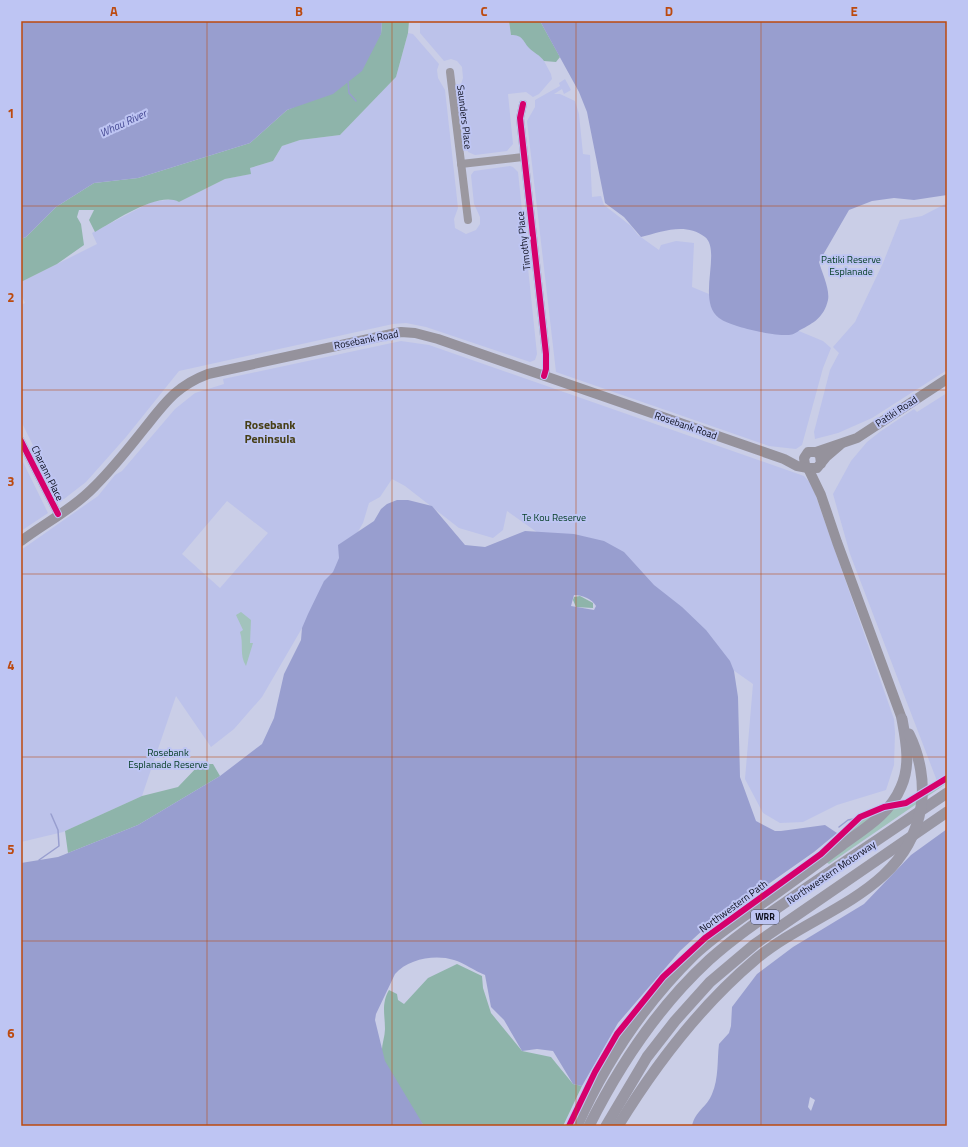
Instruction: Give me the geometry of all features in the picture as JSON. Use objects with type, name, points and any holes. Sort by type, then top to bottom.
[{"type":"highway","points":[[618,1126],[656,1069],[687,1029],[756,959],[785,938],[865,890],[896,865],[910,842],[917,823],[922,800],[922,776],[918,755],[902,719]]},
{"type":"highway","points":[[577,1126],[610,1059],[639,1016],[662,988],[695,954],[731,925],[843,845],[883,814],[896,798],[902,787],[907,758],[902,719]]},
{"type":"highway","name":"Northwestern Motorway","points":[[589,1126],[616,1076],[642,1036],[677,993],[709,961],[758,921],[947,793]]},
{"type":"highway","name":"Northwestern Motorway","points":[[606,1126],[647,1057],[675,1021],[710,982],[755,944],[947,812]]},
{"type":"main road","name":"Rosebank Road","points":[[21,541],[96,485],[171,396],[185,385],[208,374],[387,334],[408,332],[438,338],[784,459],[797,466],[807,465]]},
{"type":"main road","name":"Patiki Road","points":[[816,452],[857,438],[947,379]]},
{"type":"main road","name":"Patiki Road","points":[[821,465],[826,457],[844,442]]},
{"type":"main road","points":[[821,495],[820,455],[816,452],[808,452],[807,465],[821,495],[902,719]]},
{"type":"main road","points":[[807,465],[814,469],[821,465]]},
{"type":"street","name":"Saunders Place","points":[[450,72],[468,220]]},
{"type":"street","name":"Timothy Place","points":[[523,104],[520,118],[523,157],[546,354],[546,371],[544,376]]},
{"type":"street","name":"Saunders Place","points":[[461,164],[523,157]]},
{"type":"street","name":"Charann Place","points":[[21,441],[58,514]]},
{"type":"shaded area","points":[[420,21],[509,21],[511,35],[520,35],[529,48],[538,54],[544,61],[552,79],[539,94],[533,97],[526,92],[508,94],[513,144],[507,151],[475,155],[468,152],[460,87],[463,78],[462,67],[457,61],[451,59],[444,61],[420,33]]},
{"type":"shaded area","points":[[408,33],[413,34],[439,64],[437,70],[438,78],[445,90],[458,208],[454,219],[455,228],[466,234],[476,230],[480,224],[480,217],[474,204],[471,175],[474,171],[510,166],[518,172],[537,354],[535,360],[530,362],[426,327],[406,323],[393,324],[179,371],[126,437],[86,482],[64,499],[59,498],[21,421],[21,305],[25,303],[21,294],[21,282],[97,244],[92,233],[151,202],[174,199],[179,202],[225,179],[250,174],[250,168],[273,161],[282,146],[300,140],[340,135],[396,77]]},
{"type":"shaded area","points":[[565,79],[571,90],[564,94],[562,89],[554,94],[560,94],[575,101],[579,114],[583,154],[590,155],[592,197],[601,196],[604,205],[631,226],[638,235],[659,250],[661,245],[676,241],[694,243],[692,287],[823,341],[831,348],[823,368],[802,445],[796,449],[769,446],[556,372],[527,121],[535,107],[535,100],[560,86],[559,83]]},
{"type":"shaded area","points":[[947,203],[947,370],[872,418],[838,433],[815,439],[814,432],[830,370],[839,353],[833,347],[855,322],[883,263],[900,220],[922,216]]},
{"type":"shaded area","points":[[401,341],[429,345],[804,476],[812,485],[894,719],[894,765],[886,790],[837,805],[803,822],[780,823],[763,813],[745,779],[753,684],[507,511],[503,530],[493,538],[459,528],[405,486],[392,479],[380,497],[369,503],[363,523],[262,697],[234,729],[211,747],[176,696],[142,796],[63,832],[21,842],[21,550],[98,496],[115,475],[122,471],[175,409],[195,393],[224,384],[223,379]],"holes":[[[227,501],[268,533],[220,588],[182,554]]]},
{"type":"shaded area","points":[[947,393],[947,774],[937,781],[850,554],[833,494],[851,461],[867,442],[914,409],[917,412]]},
{"type":"shaded area","points":[[21,458],[48,513],[21,531]]},
{"type":"green space","points":[[382,21],[409,21],[408,33],[396,77],[340,135],[300,140],[282,146],[273,161],[250,168],[251,174],[225,179],[179,202],[160,200],[148,204],[95,232],[89,220],[94,210],[79,210],[77,217],[81,224],[84,245],[57,264],[21,282],[21,239],[26,237],[56,207],[94,183],[138,178],[250,143],[287,110],[294,107],[381,34]]},
{"type":"green space","points":[[509,21],[540,21],[560,57],[556,62],[544,61],[529,48],[520,37],[511,35]]},
{"type":"green space","points":[[580,596],[593,603],[593,608],[576,607],[573,600],[574,597]]},
{"type":"green space","points":[[241,612],[251,620],[250,643],[253,643],[246,666],[242,654],[240,632],[243,630],[236,615]]},
{"type":"green space","points":[[200,764],[213,764],[220,776],[138,825],[68,853],[65,831],[142,796],[178,787]]},
{"type":"green space","points":[[947,783],[829,864],[826,862],[839,840],[858,820],[866,815],[912,802]]},
{"type":"green space","points":[[457,964],[482,976],[483,988],[491,1013],[522,1051],[551,1057],[573,1084],[582,1086],[563,1126],[424,1126],[407,1101],[393,1079],[382,1054],[385,1029],[385,1000],[389,990],[397,994],[398,1000],[404,1004],[428,978]]},
{"type":"water","name":"Whau River","points":[[21,21],[382,21],[381,34],[362,71],[333,94],[287,110],[250,143],[138,178],[94,183],[56,207],[26,237],[21,239]]},
{"type":"water","points":[[540,21],[947,21],[947,195],[914,200],[894,198],[872,201],[849,210],[819,262],[828,291],[828,300],[824,311],[818,319],[810,325],[790,335],[782,335],[733,325],[719,318],[712,310],[709,289],[711,253],[710,244],[705,237],[697,232],[681,229],[641,237],[624,217],[605,203],[587,112],[579,92]]},
{"type":"water","points":[[397,500],[408,500],[432,506],[465,545],[485,547],[525,531],[574,534],[604,541],[624,552],[654,585],[682,607],[706,630],[730,661],[734,671],[738,697],[740,777],[756,821],[775,831],[825,825],[837,833],[814,852],[704,929],[680,951],[618,1023],[582,1086],[573,1084],[553,1051],[537,1049],[522,1051],[504,1020],[491,1007],[485,975],[454,960],[447,958],[430,958],[414,961],[400,969],[395,974],[376,1014],[375,1020],[385,1061],[424,1126],[21,1126],[21,863],[58,857],[138,825],[220,776],[262,744],[274,718],[284,674],[301,640],[302,628],[324,581],[333,572],[339,558],[338,545],[374,521],[381,509],[387,504]],"holes":[[[574,595],[592,601],[596,606],[594,610],[571,606]]]},
{"type":"water","points":[[947,829],[947,1126],[692,1126],[696,1116],[710,1098],[714,1088],[717,1075],[719,1044],[729,1033],[732,1007],[757,974],[793,947],[864,904],[911,855]],"holes":[[[810,1097],[815,1100],[811,1111],[808,1107]]]},
{"type":"waterway","points":[[348,82],[349,93],[356,101]]},
{"type":"waterway","points":[[39,860],[59,846],[58,830],[51,814]]},
{"type":"waterway","points":[[839,827],[848,820],[853,819]]},
{"type":"cycle path","points":[[523,104],[520,118],[546,354],[546,369],[544,376]]},
{"type":"cycle path","points":[[21,441],[58,514]]},
{"type":"cycle path","name":"Northwestern Path","points":[[569,1126],[595,1072],[617,1034],[663,977],[705,938],[821,854],[860,817],[884,807],[906,803],[947,778]]},
{"type":"district","name":"Rosebank Peninsula","points":[[270,432]]},
{"type":"park label","name":"Patiki Reserve Esplanade","points":[[851,264]]},
{"type":"park label","name":"Te Kou Reserve","points":[[554,517]]},
{"type":"park label","name":"Rosebank Esplanade Reserve","points":[[168,758]]}]
